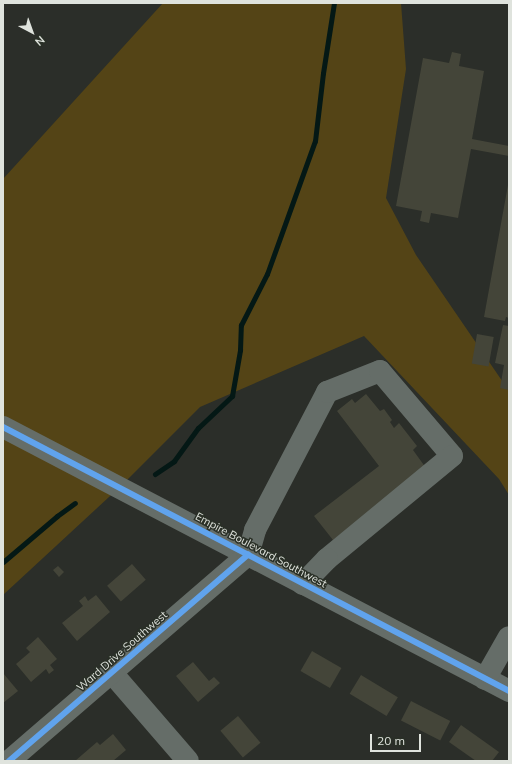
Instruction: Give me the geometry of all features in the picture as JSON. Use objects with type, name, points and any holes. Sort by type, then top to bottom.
[{"type":"street","points":[[248,555],[255,530],[327,392],[380,371],[452,456],[327,559],[303,584]]},
{"type":"street","name":"Empire Boulevard Southwest","points":[[3,427],[509,691]]},
{"type":"street","name":"Ward Drive Southwest","points":[[9,761],[248,555]]},
{"type":"street","points":[[485,679],[509,636]]},
{"type":"street","points":[[112,673],[188,761]]},
{"type":"shaded area","points":[[163,3],[401,3],[406,69],[386,198],[416,255],[509,391],[509,495],[499,479],[364,336],[200,407],[122,485],[3,595],[3,179]]},
{"type":"building","points":[[452,52],[461,54],[459,66],[484,71],[472,139],[509,146],[509,156],[471,149],[458,218],[431,213],[429,223],[420,221],[422,211],[396,206],[423,58],[449,63]]},
{"type":"building","points":[[508,185],[509,318],[506,317],[505,321],[484,317]]},
{"type":"building","points":[[503,325],[509,326],[509,390],[500,388],[504,365],[495,363]]},
{"type":"building","points":[[477,334],[494,337],[489,366],[472,364]]},
{"type":"building","points":[[366,394],[380,411],[384,409],[392,420],[390,422],[394,428],[399,423],[417,446],[413,450],[426,468],[333,540],[314,516],[379,466],[337,411],[352,399],[355,403]]},
{"type":"building","points":[[132,564],[146,580],[121,601],[107,586]]},
{"type":"building","points":[[58,566],[64,572],[59,577],[53,570]]},
{"type":"building","points":[[96,595],[110,612],[77,641],[62,623],[83,606],[79,601],[85,596],[88,601]]},
{"type":"building","points":[[38,637],[57,659],[50,665],[54,670],[49,674],[46,669],[31,682],[16,664],[30,652],[26,648]]},
{"type":"building","points":[[312,651],[341,668],[330,688],[300,671]]},
{"type":"building","points":[[193,662],[209,681],[214,677],[220,683],[198,702],[176,676]]},
{"type":"building","points":[[3,673],[18,691],[3,703]]},
{"type":"building","points":[[361,675],[398,697],[387,716],[350,694]]},
{"type":"building","points":[[411,701],[450,721],[440,741],[401,721]]},
{"type":"building","points":[[238,716],[260,743],[243,758],[220,731]]},
{"type":"building","points":[[461,725],[499,752],[492,761],[476,761],[449,742]]},
{"type":"building","points":[[113,734],[126,750],[113,761],[75,761],[97,742],[100,745]]},
{"type":"waterway","points":[[155,474],[174,461],[198,428],[232,396],[240,350],[241,325],[267,274],[315,141],[323,73],[334,3]]},
{"type":"waterway","points":[[3,562],[57,516],[75,503]]},
{"type":"cycle path","points":[[3,427],[509,691]]},
{"type":"cycle path","points":[[9,761],[248,555]]}]
